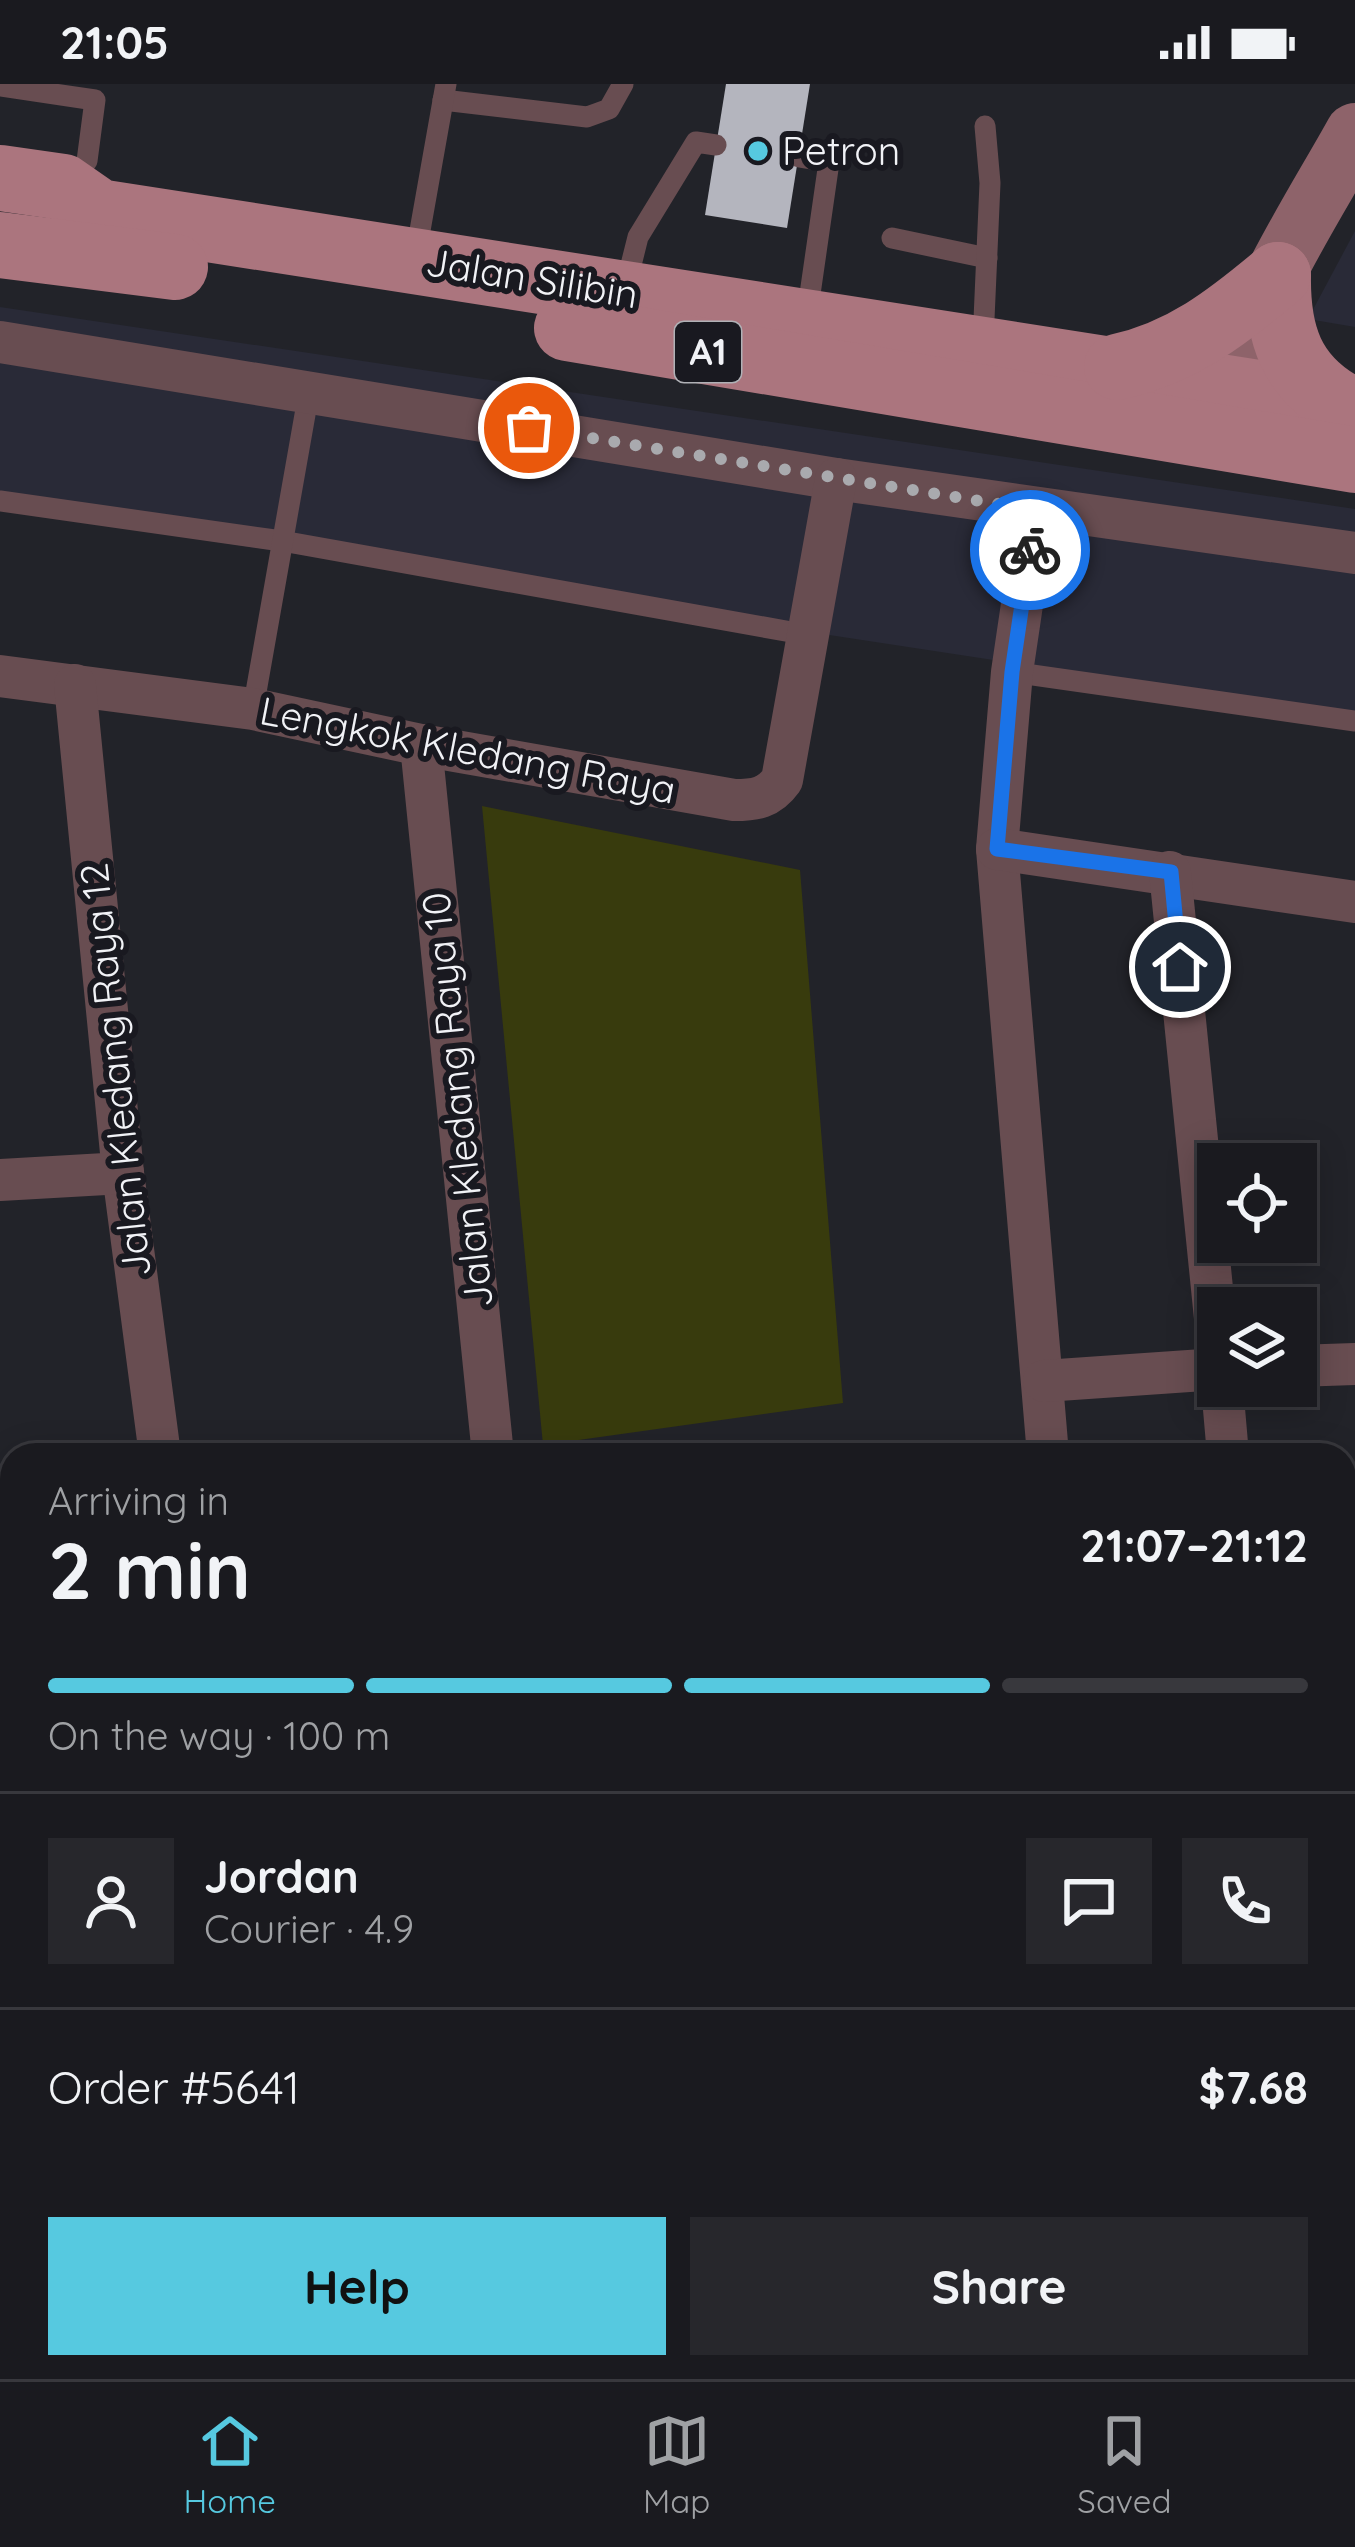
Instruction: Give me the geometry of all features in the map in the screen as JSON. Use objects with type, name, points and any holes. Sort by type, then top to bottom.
[{"type":"main road","points":[[1278,275],[1281,328],[1289,353],[1337,431],[1258,436],[1241,422],[1233,403],[1234,386],[1246,340],[1278,275],[1355,133]]},
{"type":"main road","name":"Jalan Silibin","points":[[0,178],[81,200],[414,260],[1234,386]]},
{"type":"main road","points":[[0,209],[67,218],[81,200]]},
{"type":"main road","name":"Jalan Silibin","points":[[0,244],[1337,431]]},
{"type":"main road","points":[[1107,368],[1145,360],[1198,338],[1278,275]]},
{"type":"street","points":[[0,342],[1036,510],[1355,554]]},
{"type":"street","name":"Lengkok Kledang Raya","points":[[0,676],[253,709],[421,745],[756,800],[772,793],[782,780],[836,478]]},
{"type":"street","points":[[1036,510],[1012,672],[997,849],[1047,1443]]},
{"type":"street","name":"Jalan Kledang Raya 12","points":[[75,686],[123,1173],[158,1443]]},
{"type":"street","name":"Jalan Kledang Raya 10","points":[[421,745],[492,1443]]},
{"type":"street","points":[[997,849],[1355,902]]},
{"type":"street","points":[[1171,872],[1212,1287]]},
{"type":"street","points":[[0,1180],[123,1173]]},
{"type":"street","points":[[1317,1365],[1355,1364]]},
{"type":"street","points":[[1044,1382],[1197,1371]]},
{"type":"street","points":[[1224,1407],[1227,1443]]},
{"type":"lane","points":[[414,260],[445,92],[587,117],[609,109],[622,84]]},
{"type":"lane","points":[[0,86],[94,92],[81,200]]},
{"type":"lane","points":[[983,348],[990,183],[985,126]]},
{"type":"lane","points":[[625,291],[638,237],[696,142],[716,145]]},
{"type":"lane","points":[[799,157],[829,162],[807,320]]},
{"type":"lane","points":[[892,238],[986,258]]},
{"type":"lane","points":[[253,709],[309,392]]},
{"type":"lane","points":[[0,501],[282,541],[808,634]]},
{"type":"lane","points":[[1012,672],[1355,721]]},
{"type":"shaded area","points":[[1355,231],[1355,327],[1308,319]]},
{"type":"shaded area","points":[[0,307],[1355,509],[1355,715],[0,509]]},
{"type":"green space","points":[[482,806],[800,870],[843,1403],[543,1443]]},
{"type":"building","name":"Petron","points":[[726,84],[810,84],[787,228],[705,215]]},
{"type":"way so far","points":[[529,428],[1036,510],[1030,550]]},
{"type":"place","name":"Petron","points":[[758,151]]},
{"type":"route","points":[[1030,550],[1012,672],[997,849],[1171,872],[1180,967]]}]
